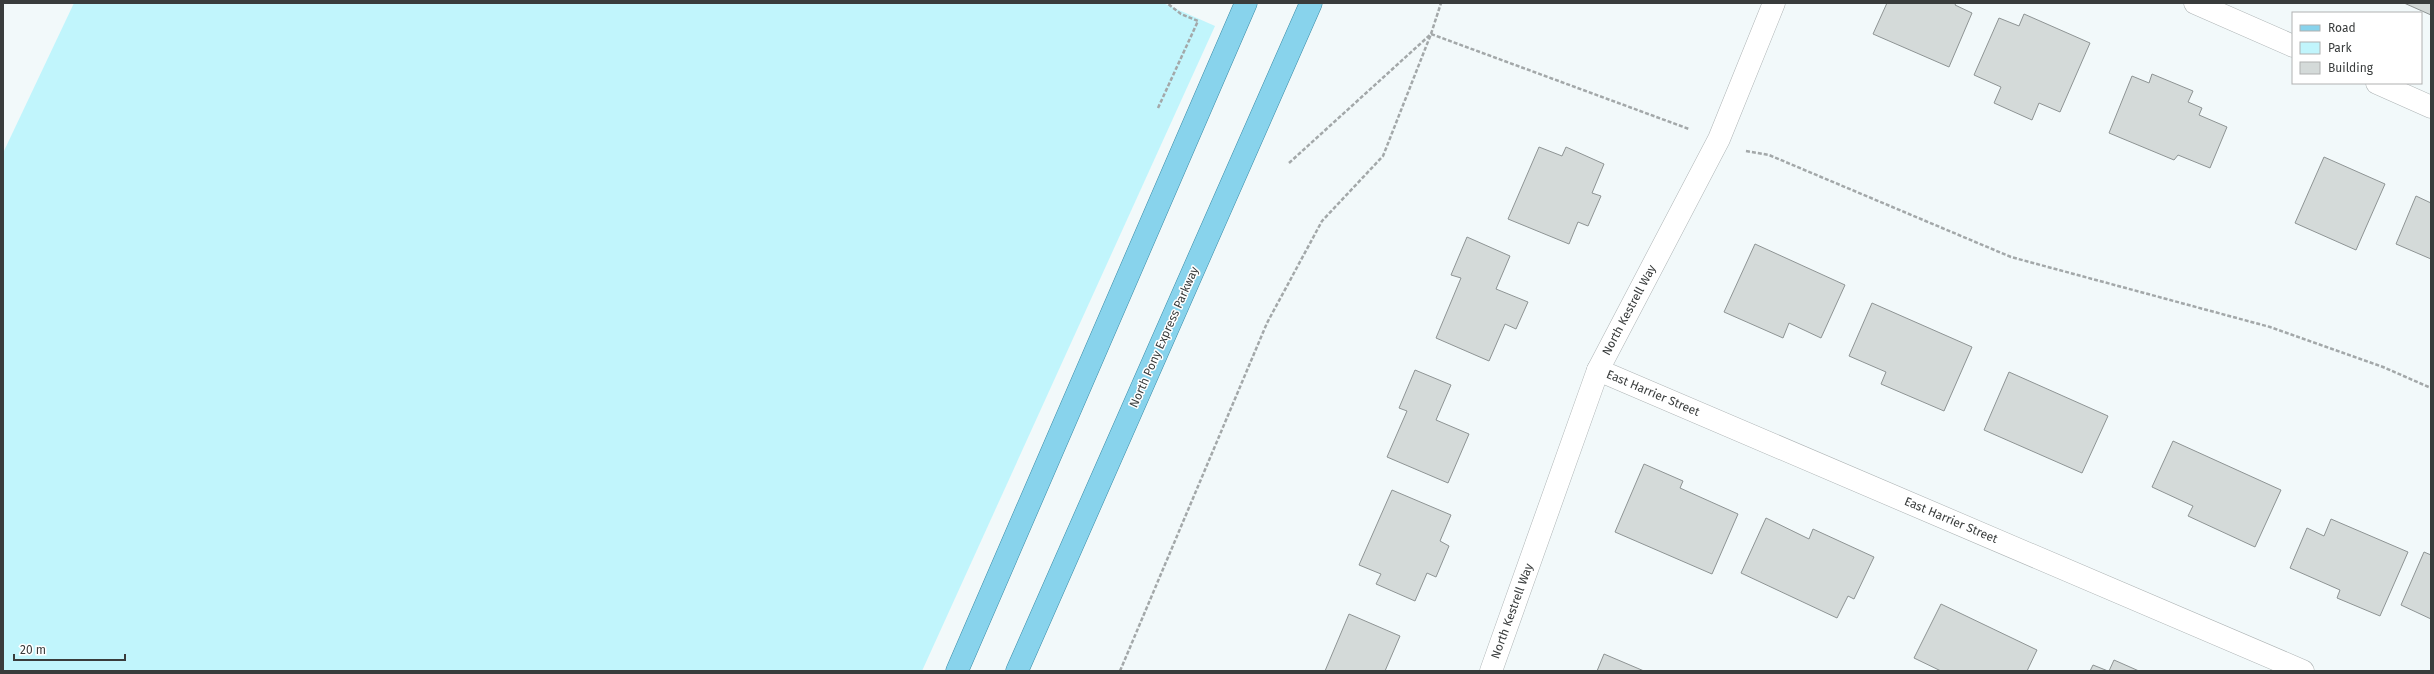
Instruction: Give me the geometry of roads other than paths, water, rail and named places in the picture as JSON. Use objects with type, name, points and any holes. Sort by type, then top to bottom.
[{"type":"main road","points":[[957,671],[1246,3]]},
{"type":"main road","name":"North Pony Express Parkway","points":[[1017,671],[1311,3]]},
{"type":"street","name":"North Kestrell Way","points":[[1491,671],[1598,370],[1719,139],[1774,3]]},
{"type":"street","points":[[2195,3],[2292,46]]},
{"type":"street","points":[[2378,84],[2431,107]]},
{"type":"street","name":"East Harrier Street","points":[[1598,370],[2303,671]]}]
